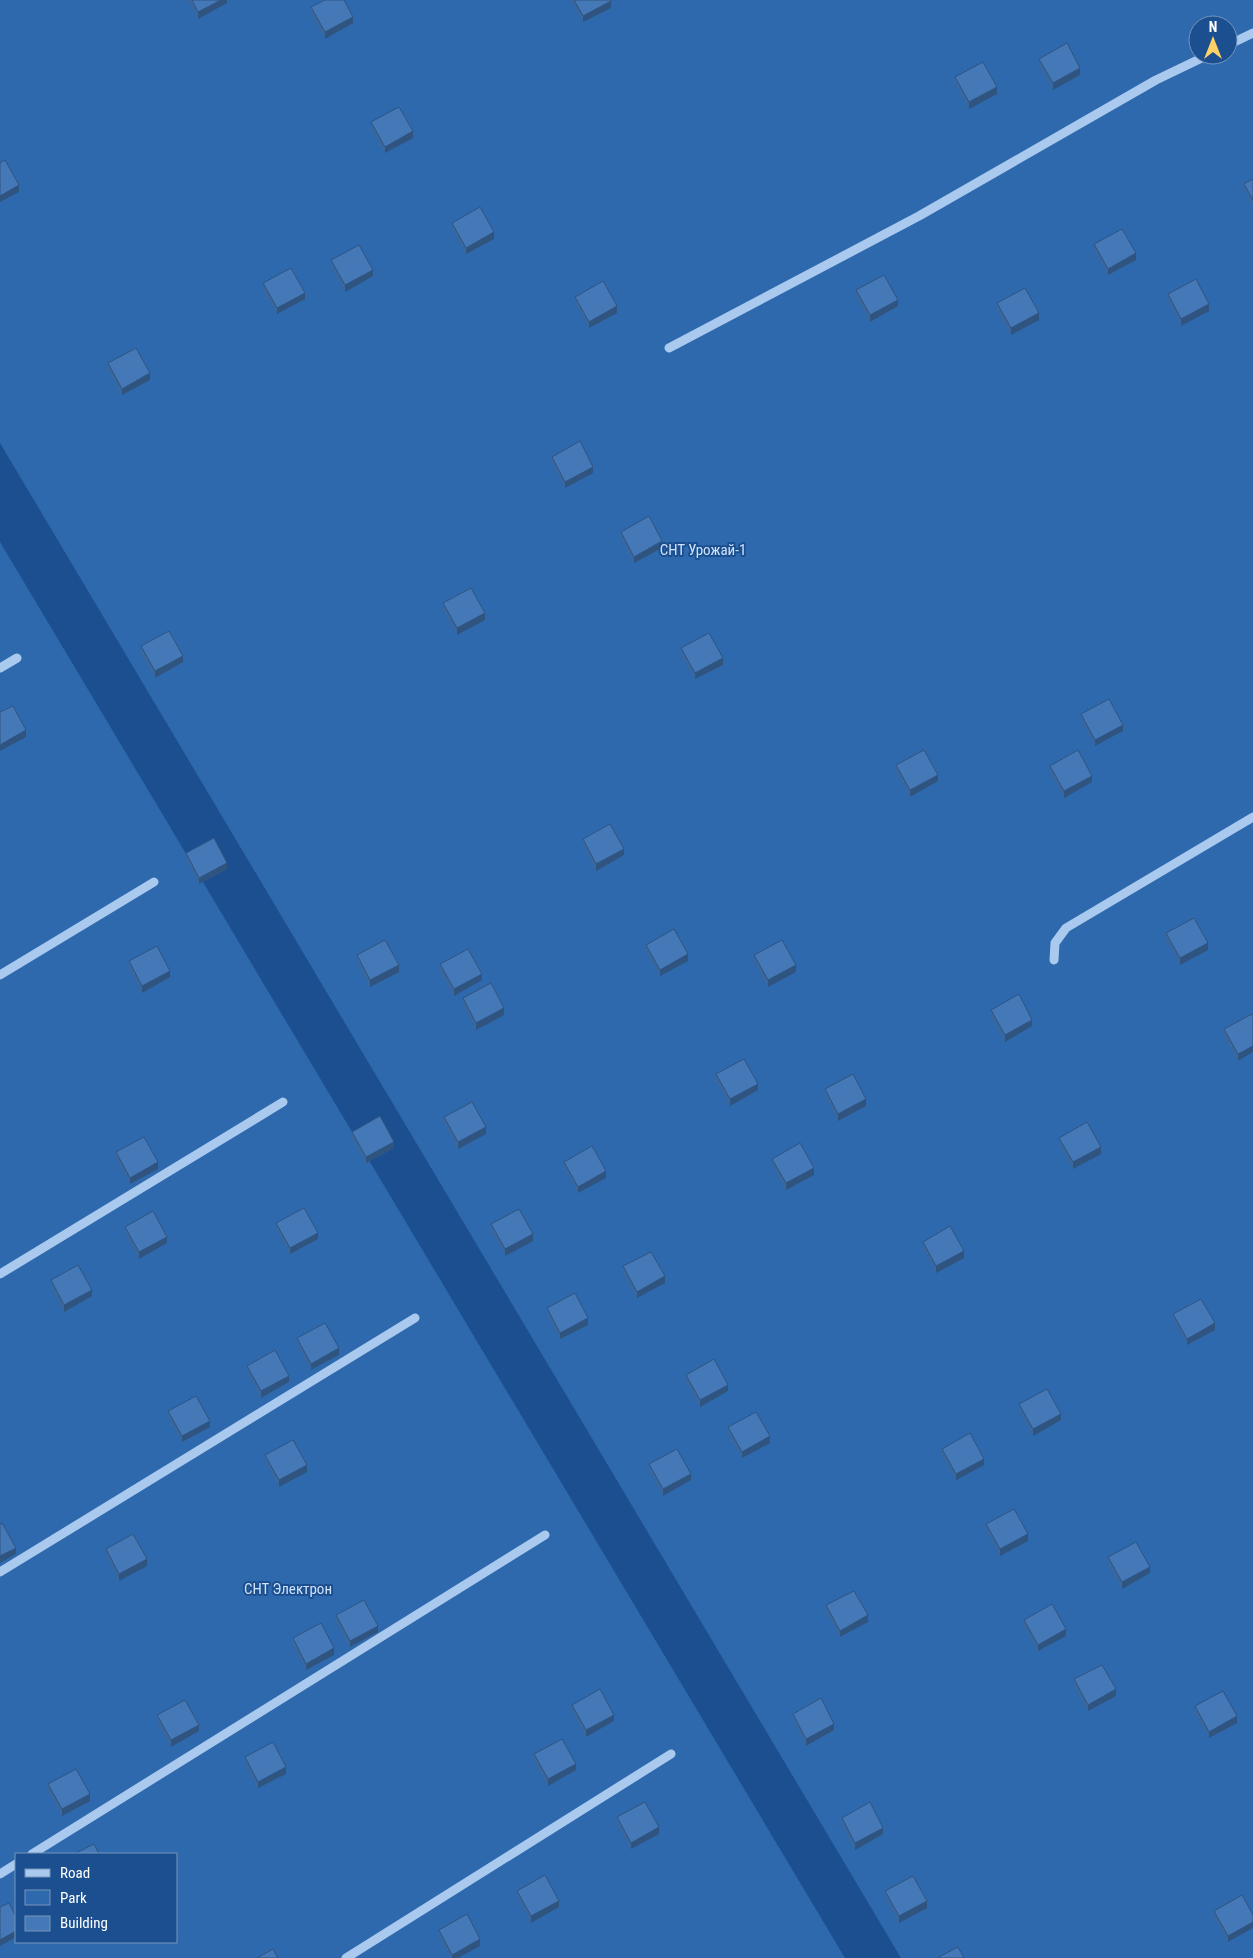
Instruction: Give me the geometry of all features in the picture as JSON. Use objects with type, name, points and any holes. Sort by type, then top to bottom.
[{"type":"street","points":[[1238,40],[1253,33]]},
{"type":"street","points":[[668,348],[919,216],[1156,80],[1188,65]]},
{"type":"street","points":[[0,668],[16,658]]},
{"type":"street","points":[[1054,960],[1055,943],[1066,928],[1253,817]]},
{"type":"street","points":[[0,975],[154,882]]},
{"type":"street","points":[[0,1274],[283,1102]]},
{"type":"street","points":[[0,1572],[415,1318]]},
{"type":"street","points":[[34,1853],[546,1535]]},
{"type":"street","points":[[346,1958],[671,1754]]},
{"type":"street","points":[[0,1874],[15,1865]]},
{"type":"green space","name":"СНТ Урожай-1","points":[[0,0],[1253,0],[1253,1958],[901,1958],[0,443]]},
{"type":"green space","name":"СНТ Электрон","points":[[0,542],[845,1958],[0,1958]]},
{"type":"building","points":[[192,0],[221,0],[198,12]]},
{"type":"building","points":[[325,0],[344,0],[353,17],[325,32],[311,7]]},
{"type":"building","points":[[574,0],[611,0],[611,1],[583,16]]},
{"type":"building","points":[[1067,43],[1080,68],[1053,83],[1039,59]]},
{"type":"building","points":[[983,62],[997,87],[969,102],[955,77]]},
{"type":"building","points":[[399,107],[413,131],[385,147],[371,122]]},
{"type":"building","points":[[5,160],[19,185],[0,196],[0,163]]},
{"type":"building","points":[[1253,179],[1253,200],[1244,184]]},
{"type":"building","points":[[480,207],[494,232],[466,248],[452,223]]},
{"type":"building","points":[[1122,229],[1136,253],[1108,269],[1094,244]]},
{"type":"building","points":[[359,245],[373,270],[345,285],[331,260]]},
{"type":"building","points":[[291,268],[305,293],[277,308],[263,283]]},
{"type":"building","points":[[884,275],[898,300],[870,315],[856,290]]},
{"type":"building","points":[[1196,279],[1209,304],[1181,319],[1168,294]]},
{"type":"building","points":[[603,281],[617,306],[589,322],[575,297]]},
{"type":"building","points":[[1025,288],[1039,313],[1011,328],[997,303]]},
{"type":"building","points":[[136,348],[150,373],[122,389],[108,363]]},
{"type":"building","points":[[580,441],[593,467],[565,482],[552,457]]},
{"type":"building","points":[[649,516],[662,541],[634,557],[621,532]]},
{"type":"building","points":[[471,588],[485,613],[457,628],[443,603]]},
{"type":"building","points":[[169,631],[183,656],[155,671],[141,646]]},
{"type":"building","points":[[709,633],[723,658],[695,673],[681,648]]},
{"type":"building","points":[[1109,699],[1123,725],[1095,740],[1081,714]]},
{"type":"building","points":[[13,706],[26,730],[0,745],[0,712]]},
{"type":"building","points":[[924,750],[938,775],[910,790],[896,765]]},
{"type":"building","points":[[1078,750],[1092,776],[1064,791],[1050,766]]},
{"type":"building","points":[[610,824],[624,849],[596,864],[583,839]]},
{"type":"building","points":[[214,838],[227,863],[199,878],[186,853]]},
{"type":"building","points":[[1194,918],[1208,943],[1180,958],[1166,933]]},
{"type":"building","points":[[674,929],[688,954],[660,970],[646,945]]},
{"type":"building","points":[[385,940],[399,965],[370,980],[357,955]]},
{"type":"building","points":[[782,940],[796,965],[768,980],[754,955]]},
{"type":"building","points":[[157,946],[170,971],[142,986],[129,961]]},
{"type":"building","points":[[468,949],[482,974],[454,989],[440,964]]},
{"type":"building","points":[[491,983],[504,1008],[476,1023],[463,998]]},
{"type":"building","points":[[1019,994],[1032,1020],[1005,1035],[991,1010]]},
{"type":"building","points":[[1252,1014],[1253,1046],[1238,1054],[1224,1029]]},
{"type":"building","points":[[744,1059],[758,1084],[730,1099],[716,1074]]},
{"type":"building","points":[[853,1074],[866,1099],[838,1114],[825,1089]]},
{"type":"building","points":[[472,1102],[486,1127],[458,1142],[444,1117]]},
{"type":"building","points":[[380,1116],[394,1142],[366,1157],[352,1132]]},
{"type":"building","points":[[1087,1122],[1101,1147],[1073,1162],[1059,1138]]},
{"type":"building","points":[[144,1137],[158,1162],[130,1178],[116,1152]]},
{"type":"building","points":[[800,1143],[814,1168],[786,1183],[772,1159]]},
{"type":"building","points":[[592,1146],[606,1171],[578,1187],[564,1162]]},
{"type":"building","points":[[304,1208],[318,1233],[290,1248],[276,1223]]},
{"type":"building","points":[[519,1209],[533,1234],[505,1249],[491,1224]]},
{"type":"building","points":[[153,1211],[167,1237],[139,1252],[125,1227]]},
{"type":"building","points":[[950,1226],[964,1251],[936,1266],[923,1242]]},
{"type":"building","points":[[651,1252],[665,1276],[637,1292],[623,1266]]},
{"type":"building","points":[[78,1265],[92,1290],[64,1305],[51,1280]]},
{"type":"building","points":[[575,1293],[588,1318],[560,1333],[547,1308]]},
{"type":"building","points":[[1201,1299],[1215,1323],[1187,1339],[1173,1314]]},
{"type":"building","points":[[325,1323],[339,1348],[311,1364],[297,1338]]},
{"type":"building","points":[[275,1350],[289,1376],[261,1391],[247,1366]]},
{"type":"building","points":[[714,1359],[728,1385],[700,1400],[686,1375]]},
{"type":"building","points":[[1047,1389],[1061,1414],[1033,1429],[1019,1404]]},
{"type":"building","points":[[196,1396],[210,1421],[182,1436],[168,1411]]},
{"type":"building","points":[[756,1412],[770,1436],[742,1452],[728,1427]]},
{"type":"building","points":[[970,1433],[984,1459],[956,1474],[942,1449]]},
{"type":"building","points":[[293,1440],[307,1465],[279,1480],[265,1455]]},
{"type":"building","points":[[677,1449],[691,1474],[663,1489],[649,1464]]},
{"type":"building","points":[[1014,1509],[1028,1534],[1000,1549],[986,1524]]},
{"type":"building","points":[[2,1523],[16,1548],[0,1556],[0,1524]]},
{"type":"building","points":[[133,1534],[147,1559],[119,1574],[106,1549]]},
{"type":"building","points":[[1136,1542],[1150,1567],[1122,1582],[1108,1557]]},
{"type":"building","points":[[854,1591],[868,1615],[840,1631],[826,1605]]},
{"type":"building","points":[[364,1600],[378,1626],[350,1641],[336,1615]]},
{"type":"building","points":[[1052,1604],[1066,1629],[1038,1645],[1024,1620]]},
{"type":"building","points":[[321,1623],[334,1648],[306,1664],[293,1638]]},
{"type":"building","points":[[1102,1665],[1116,1689],[1088,1705],[1074,1679]]},
{"type":"building","points":[[600,1689],[614,1715],[586,1730],[572,1705]]},
{"type":"building","points":[[1223,1691],[1237,1716],[1209,1732],[1195,1706]]},
{"type":"building","points":[[821,1698],[834,1724],[806,1739],[793,1714]]},
{"type":"building","points":[[185,1700],[199,1725],[171,1740],[157,1715]]},
{"type":"building","points":[[562,1739],[576,1764],[548,1779],[534,1754]]},
{"type":"building","points":[[273,1742],[286,1767],[258,1782],[245,1757]]},
{"type":"building","points":[[76,1769],[90,1794],[62,1809],[48,1784]]},
{"type":"building","points":[[645,1802],[659,1827],[631,1843],[617,1817]]},
{"type":"building","points":[[870,1802],[883,1828],[855,1843],[842,1818]]},
{"type":"building","points":[[94,1844],[98,1853],[76,1853]]},
{"type":"building","points":[[545,1875],[559,1901],[531,1916],[517,1891]]},
{"type":"building","points":[[913,1876],[927,1901],[899,1916],[885,1891]]},
{"type":"building","points":[[1242,1895],[1253,1915],[1253,1922],[1228,1936],[1214,1911]]},
{"type":"building","points":[[9,1903],[15,1915],[15,1932],[0,1940],[0,1907]]},
{"type":"building","points":[[467,1914],[480,1939],[452,1955],[439,1930]]},
{"type":"building","points":[[958,1947],[964,1958],[937,1958]]},
{"type":"building","points":[[273,1949],[278,1958],[257,1958]]}]
